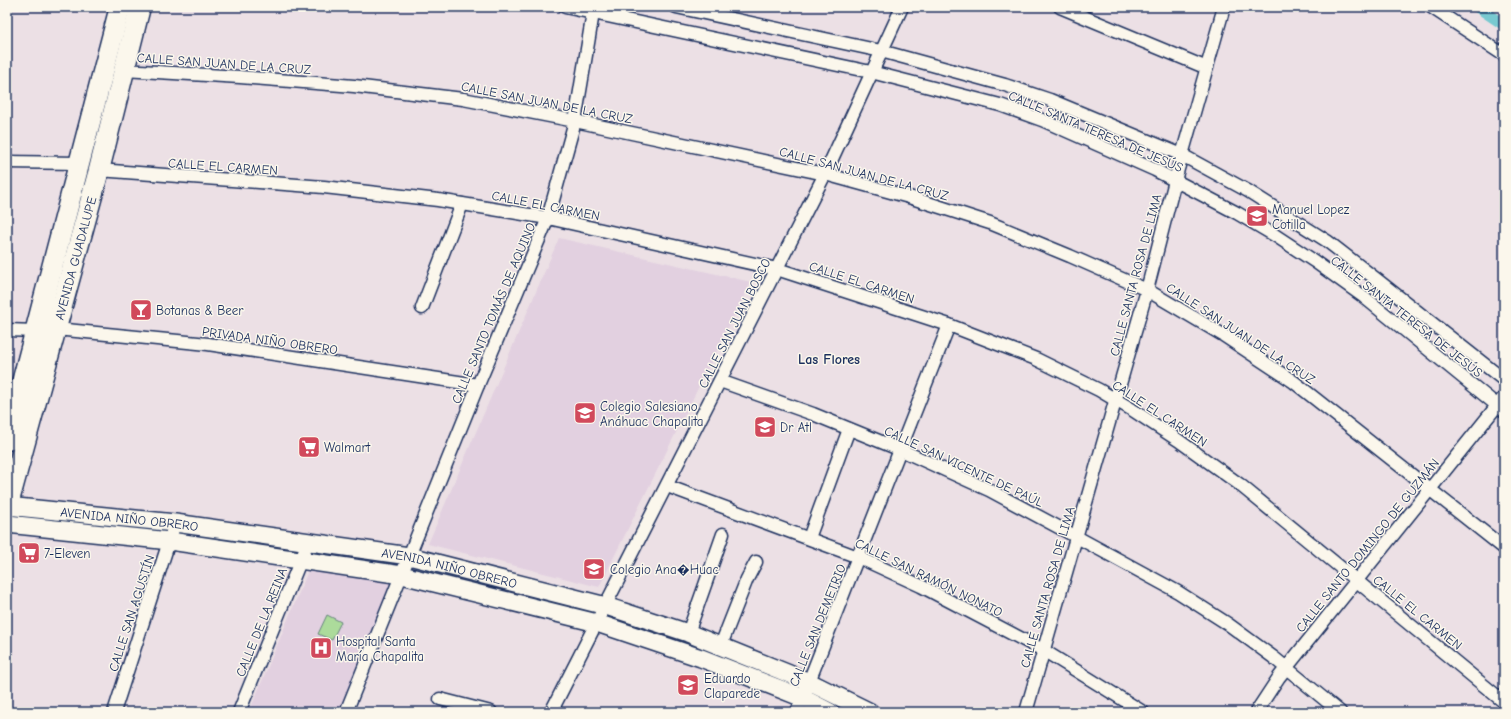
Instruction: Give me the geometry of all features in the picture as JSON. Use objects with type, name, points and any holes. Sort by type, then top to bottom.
[{"type":"main road","name":"AVENIDA GUADALUPE","points":[[7,440],[120,7]]},
{"type":"main road","name":"AVENIDA GUADALUPE","points":[[7,511],[99,170],[140,7]]},
{"type":"main road","name":"AVENIDA NIÑO OBRERO","points":[[7,511],[175,523],[409,556],[606,606],[688,633],[721,645],[809,682],[870,712]]},
{"type":"main road","name":"AVENIDA NIÑO OBRERO","points":[[7,511],[170,541],[402,575],[597,623],[701,658],[800,705],[830,712]]},
{"type":"street","name":"CALLE SANTA TERESA DE JESÚS","points":[[566,7],[593,10],[871,72],[1000,105],[1042,120],[1175,180],[1263,228],[1314,261],[1364,297],[1502,405]]},
{"type":"street","name":"CALLE SANTA TERESA DE JESÚS","points":[[676,7],[881,51],[1005,85],[1050,100],[1182,155],[1248,190],[1327,241],[1504,380]]},
{"type":"street","name":"CALLE SAN JUAN BOSCO","points":[[551,712],[825,174],[902,7]]},
{"type":"street","points":[[1060,7],[1207,68]]},
{"type":"street","name":"CALLE SANTA ROSA DE LIMA","points":[[1026,712],[1147,290],[1175,180],[1224,7]]},
{"type":"street","points":[[1431,7],[1504,55]]},
{"type":"street","name":"CALLE SANTO TOMÁS DE AQUINO","points":[[346,712],[478,385],[548,218],[575,121],[593,10]]},
{"type":"street","name":"CALLE SAN JUAN DE LA CRUZ","points":[[124,70],[354,86],[463,100],[575,121],[825,174],[909,197],[990,223],[1147,290],[1223,335],[1294,382],[1504,548]]},
{"type":"street","points":[[7,162],[80,163]]},
{"type":"street","name":"CALLE EL CARMEN","points":[[99,170],[324,187],[462,204],[548,218],[777,269],[950,325],[1036,359],[1099,390],[1178,440],[1239,484],[1504,702]]},
{"type":"street","points":[[422,308],[462,204]]},
{"type":"street","name":"CALLE SAN DEMETRIO","points":[[800,705],[950,325]]},
{"type":"street","name":"PRIVADA NIÑO OBRERO","points":[[56,329],[208,344],[478,385]]},
{"type":"street","points":[[7,330],[35,331]]},
{"type":"street","name":"CALLE SAN VICENTE DE PAÚL","points":[[720,381],[813,414],[901,450],[989,490],[1076,536],[1178,592],[1228,624],[1287,668],[1340,712]]},
{"type":"street","name":"CALLE SANTO DOMINGO DE GUZMÁN","points":[[1256,712],[1287,668],[1357,580],[1430,489],[1502,405]]},
{"type":"street","points":[[809,538],[849,429]]},
{"type":"street","name":"CALLE SAN RAMÓN NONATO","points":[[667,486],[858,557],[921,586],[1044,650],[1143,712]]},
{"type":"street","name":"CALLE SAN AGUSTÍN","points":[[114,712],[175,523]]},
{"type":"street","points":[[688,633],[723,534]]},
{"type":"street","name":"CALLE DE LA REINA","points":[[239,712],[308,542]]},
{"type":"street","points":[[721,645],[747,579],[756,562]]},
{"type":"street","points":[[440,699],[491,712]]},
{"type":"shaded area","name":"Colegio Salesiano Anáhuac Chapalita","points":[[559,238],[751,282],[599,587],[428,544]]},
{"type":"shaded area","name":"Hospital Santa María Chapalita","points":[[309,569],[393,583],[339,712],[249,712]]},
{"type":"green space","points":[[327,615],[341,622],[332,640],[318,634]]},
{"type":"waterway","points":[[1477,7],[1504,25]]},
{"type":"place","name":"Manuel Lopez Cotilla","points":[[1257,216]]},
{"type":"place","name":"Botanas & Beer","points":[[141,310]]},
{"type":"place","name":"Colegio Salesiano Anáhuac Chapalita","points":[[585,413]]},
{"type":"place","name":"Dr Atl","points":[[765,427]]},
{"type":"place","name":"Walmart","points":[[309,447]]},
{"type":"place","name":"7-Eleven","points":[[29,553]]},
{"type":"place","name":"Colegio Ana�Huac","points":[[594,569]]},
{"type":"place","name":"Hospital Santa María Chapalita","points":[[321,648]]},
{"type":"place","name":"Eduardo Claparede","points":[[688,685]]},
{"type":"district","name":"Las Flores","points":[[829,359]]}]
